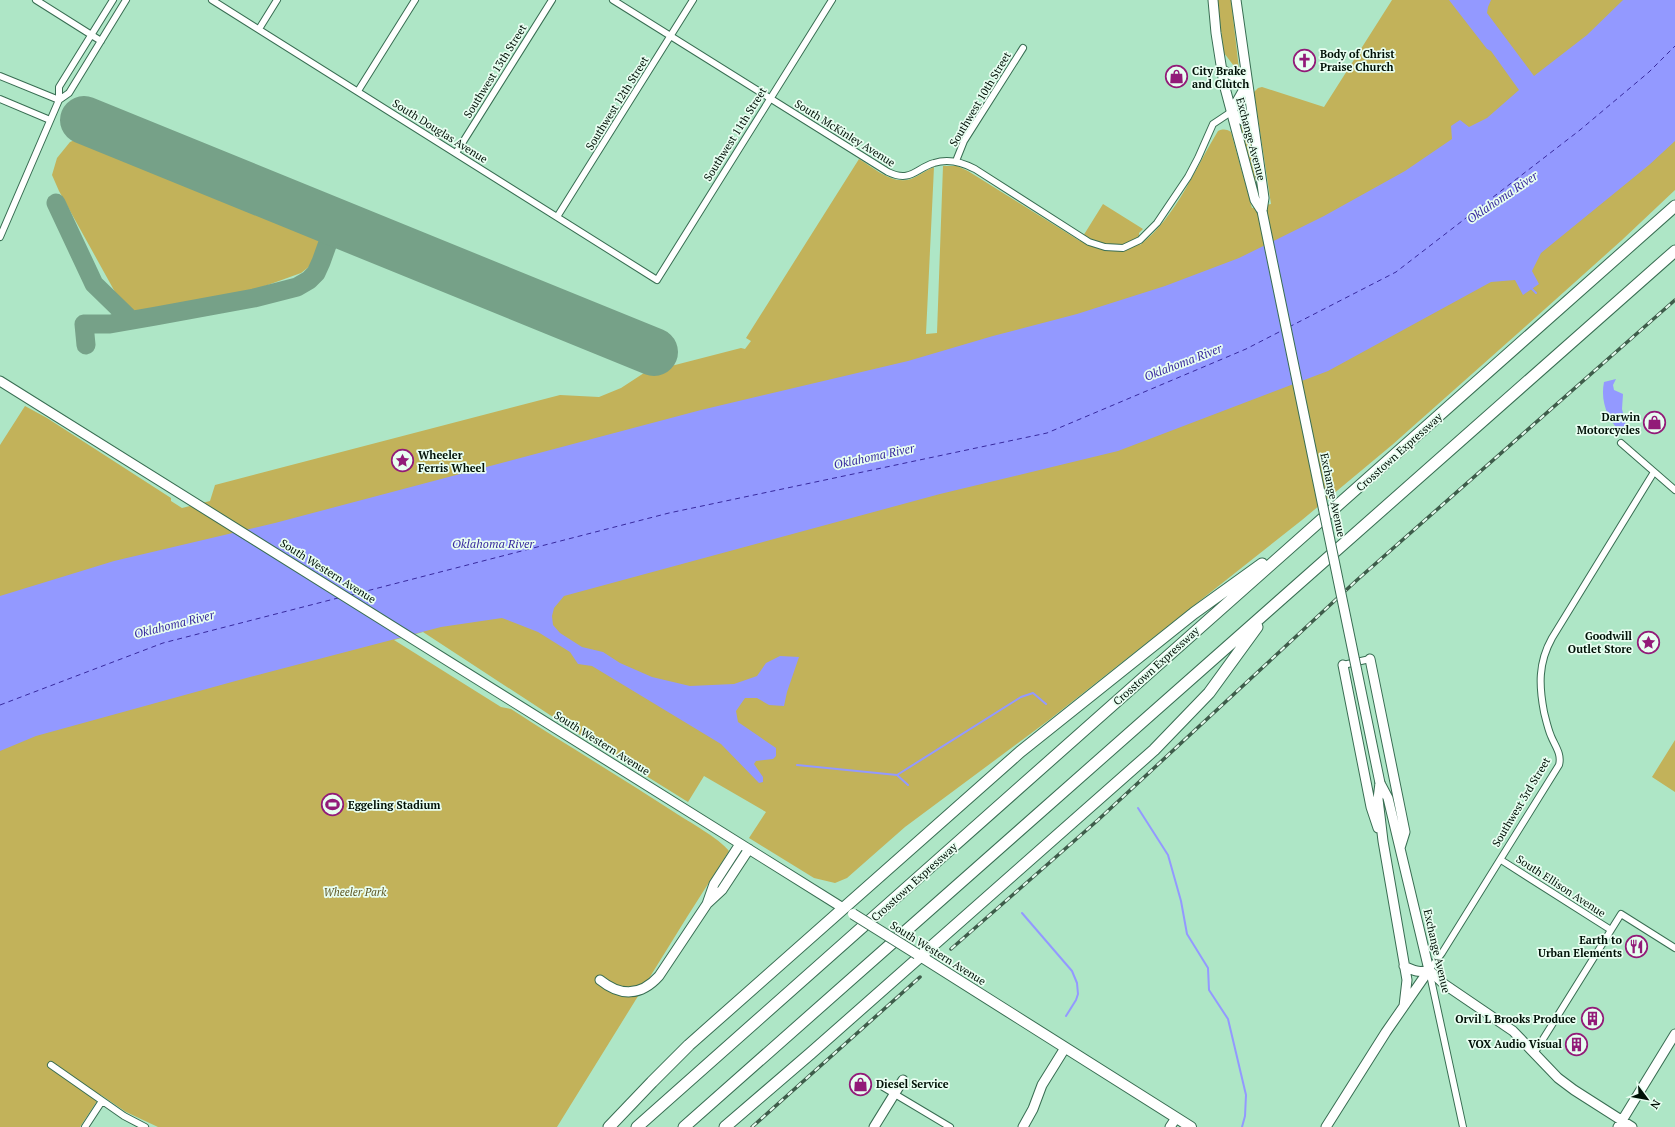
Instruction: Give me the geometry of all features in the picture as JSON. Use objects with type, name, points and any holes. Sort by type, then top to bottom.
[{"type":"highway","name":"Crosstown Expressway","points":[[637,1127],[1675,206]]},
{"type":"highway","points":[[684,1127],[1675,251]]},
{"type":"highway","points":[[609,1127],[689,1045],[848,911],[1020,752],[1063,716],[1194,613],[1314,527]]},
{"type":"highway","points":[[725,1127],[918,955],[1159,745],[1209,693],[1266,614]]},
{"type":"main road","name":"Exchange Avenue","points":[[1213,0],[1221,69],[1255,200],[1262,211]]},
{"type":"main road","name":"Exchange Avenue","points":[[1236,0],[1264,198],[1262,211],[1380,784],[1388,798],[1429,970]]},
{"type":"main road","points":[[1221,69],[1247,84],[1231,112],[1254,128]]},
{"type":"main road","name":"South Western Avenue","points":[[0,381],[1191,1127]]},
{"type":"main road","points":[[1370,658],[1405,832],[1400,848]]},
{"type":"main road","points":[[1344,665],[1371,807],[1383,841]]},
{"type":"main road","name":"Exchange Avenue","points":[[1380,784],[1378,799],[1383,841],[1407,980],[1404,1006]]},
{"type":"main road","points":[[707,904],[714,884],[740,844]]},
{"type":"main road","points":[[600,980],[610,988],[625,992],[639,990],[654,982],[707,904],[722,890],[749,849]]},
{"type":"main road","points":[[1404,966],[1415,972],[1429,970],[1444,984],[1505,1025],[1535,1052],[1567,1085],[1620,1124],[1632,1127]]},
{"type":"main road","name":"Southwest 3rd Street","points":[[1326,1127],[1429,970]]},
{"type":"main road","points":[[1620,1124],[1675,1034]]},
{"type":"main road","points":[[1023,1127],[1033,1109],[1042,1085],[1066,1048]]},
{"type":"main road","points":[[874,1127],[903,1080]]},
{"type":"main road","points":[[1170,1127],[1176,1118]]},
{"type":"street","points":[[36,0],[101,41]]},
{"type":"street","points":[[0,237],[59,100],[59,87],[113,0]]},
{"type":"street","points":[[59,100],[69,93],[126,0]]},
{"type":"street","name":"South Douglas Avenue","points":[[212,0],[657,280]]},
{"type":"street","points":[[259,29],[277,0]]},
{"type":"street","points":[[358,91],[415,0]]},
{"type":"street","name":"Southwest 13th Street","points":[[456,153],[552,0]]},
{"type":"street","name":"South McKinley Avenue","points":[[613,0],[891,174],[908,175],[933,163],[956,161]]},
{"type":"street","name":"Southwest 12th Street","points":[[557,217],[693,0]]},
{"type":"street","name":"Southwest 11th Street","points":[[657,280],[832,0]]},
{"type":"street","name":"Southwest 10th Street","points":[[956,161],[964,141],[1023,48]]},
{"type":"street","points":[[74,62],[85,67]]},
{"type":"street","points":[[0,76],[59,100]]},
{"type":"street","points":[[0,99],[50,120]]},
{"type":"street","points":[[956,161],[975,170],[1068,230],[1097,246],[1119,248],[1130,246],[1148,233],[1180,190],[1198,158],[1213,124],[1231,112]]},
{"type":"street","points":[[1621,443],[1675,490]]},
{"type":"street","name":"Southwest 3rd Street","points":[[1429,970],[1442,953],[1501,860],[1559,765],[1559,753],[1548,728],[1540,687],[1540,671],[1546,649],[1654,472]]},
{"type":"street","points":[[1344,665],[1370,658]]},
{"type":"street","name":"South Ellison Avenue","points":[[1501,860],[1611,930],[1621,914],[1675,948]]},
{"type":"street","points":[[1535,1052],[1611,930]]},
{"type":"street","name":"Exchange Avenue","points":[[1429,970],[1463,1127]]},
{"type":"street","points":[[51,1065],[124,1116],[144,1127]]},
{"type":"street","points":[[883,1086],[950,1127]]},
{"type":"street","points":[[85,1127],[102,1101]]},
{"type":"green space","points":[[1217,0],[1231,0],[1239,69],[1237,70],[1224,53]]},
{"type":"green space","name":"Wheeler Park","points":[[1392,0],[1675,0],[1675,190],[1622,240],[1392,445],[1302,520],[1049,720],[905,827],[847,878],[835,883],[814,878],[749,838],[766,812],[704,776],[688,802],[582,736],[423,632],[394,640],[501,707],[511,709],[703,830],[729,851],[557,1127],[158,1127],[126,1112],[101,1095],[80,1127],[0,1127],[0,445],[25,406],[47,418],[171,498],[171,501],[182,508],[210,501],[215,485],[560,395],[599,397],[621,388],[644,373],[741,348],[745,349],[751,341],[746,338],[859,159],[884,175],[897,180],[911,179],[934,167],[926,334],[937,333],[943,166],[957,166],[968,171],[1080,241],[1103,204],[1143,229],[1139,233],[1140,245],[1153,233],[1175,206],[1218,131],[1228,130],[1231,132],[1252,208],[1271,204],[1254,92],[1258,88],[1262,87],[1324,107]]},
{"type":"green space","points":[[1242,123],[1249,132],[1257,180],[1254,181],[1240,125]]},
{"type":"green space","points":[[87,135],[323,238],[310,266],[301,273],[246,293],[135,314],[125,310],[59,191],[52,175],[57,158],[70,142]]},
{"type":"green space","points":[[1675,740],[1675,792],[1652,777]]},
{"type":"water","name":"Oklahoma River","points":[[1449,0],[1491,0],[1487,13],[1534,76],[1587,35],[1623,0],[1675,0],[1675,141],[1649,165],[1541,253],[1532,271],[1539,284],[1523,295],[1515,280],[1491,282],[1328,371],[1118,451],[940,494],[564,596],[554,608],[552,616],[553,625],[560,633],[582,647],[603,652],[620,663],[652,677],[690,686],[734,684],[757,676],[766,663],[780,656],[799,657],[787,692],[784,706],[769,705],[757,698],[745,698],[736,711],[738,722],[776,748],[776,756],[773,759],[756,761],[754,764],[763,777],[763,782],[759,783],[721,744],[592,666],[578,664],[570,652],[538,632],[502,618],[441,627],[250,677],[36,736],[0,751],[0,596],[114,561],[275,523],[701,410],[908,361],[993,336],[1077,314],[1165,286],[1239,258],[1324,216],[1405,171],[1452,139],[1451,126],[1460,120],[1469,127],[1487,118],[1519,90],[1491,51],[1487,49]]},
{"type":"water","points":[[1616,379],[1613,385],[1614,390],[1623,394],[1622,409],[1627,430],[1622,434],[1609,417],[1603,397],[1604,382]]},
{"type":"waterway","points":[[1531,288],[1536,293]]},
{"type":"waterway","points":[[897,775],[1021,697],[1033,693],[1046,704]]},
{"type":"waterway","points":[[797,765],[897,775],[908,785]]},
{"type":"waterway","points":[[1138,808],[1168,855],[1181,901],[1187,934],[1208,968],[1209,990],[1228,1019],[1246,1095],[1245,1116],[1242,1127]]},
{"type":"waterway","points":[[1022,913],[1072,971],[1077,983],[1078,994],[1066,1016]]},
{"type":"ferry route","points":[[1289,327],[1396,272],[1580,130],[1649,72],[1675,46]]},
{"type":"ferry route","points":[[351,595],[669,513],[1047,433],[1246,349],[1283,330]]},
{"type":"ferry route","points":[[0,705],[163,643],[338,598]]},
{"type":"taxiway","points":[[56,203],[94,284],[131,320]]},
{"type":"taxiway","points":[[86,345],[84,324],[110,324],[254,298],[297,287],[309,280],[316,273],[335,223]]},
{"type":"runway","points":[[84,120],[654,352]]},
{"type":"railway","points":[[951,949],[1098,820],[1357,580],[1675,300]]},
{"type":"railway","points":[[752,1127],[920,977]]},
{"type":"place","name":"Body of Christ Praise Church","points":[[1305,60]]},
{"type":"place","name":"City Brake and Clutch","points":[[1176,77]]},
{"type":"place","name":"Darwin Motorcycles","points":[[1655,423]]},
{"type":"place","name":"Wheeler Ferris Wheel","points":[[402,461]]},
{"type":"place","name":"Goodwill Outlet Store","points":[[1648,642]]},
{"type":"place","name":"Eggeling Stadium","points":[[333,805]]},
{"type":"place","name":"Earth to Urban Elements","points":[[1637,946]]},
{"type":"place","name":"Orvil L Brooks Produce","points":[[1592,1019]]},
{"type":"place","name":"VOX Audio Visual","points":[[1577,1044]]},
{"type":"place","name":"Diesel Service","points":[[861,1084]]}]
